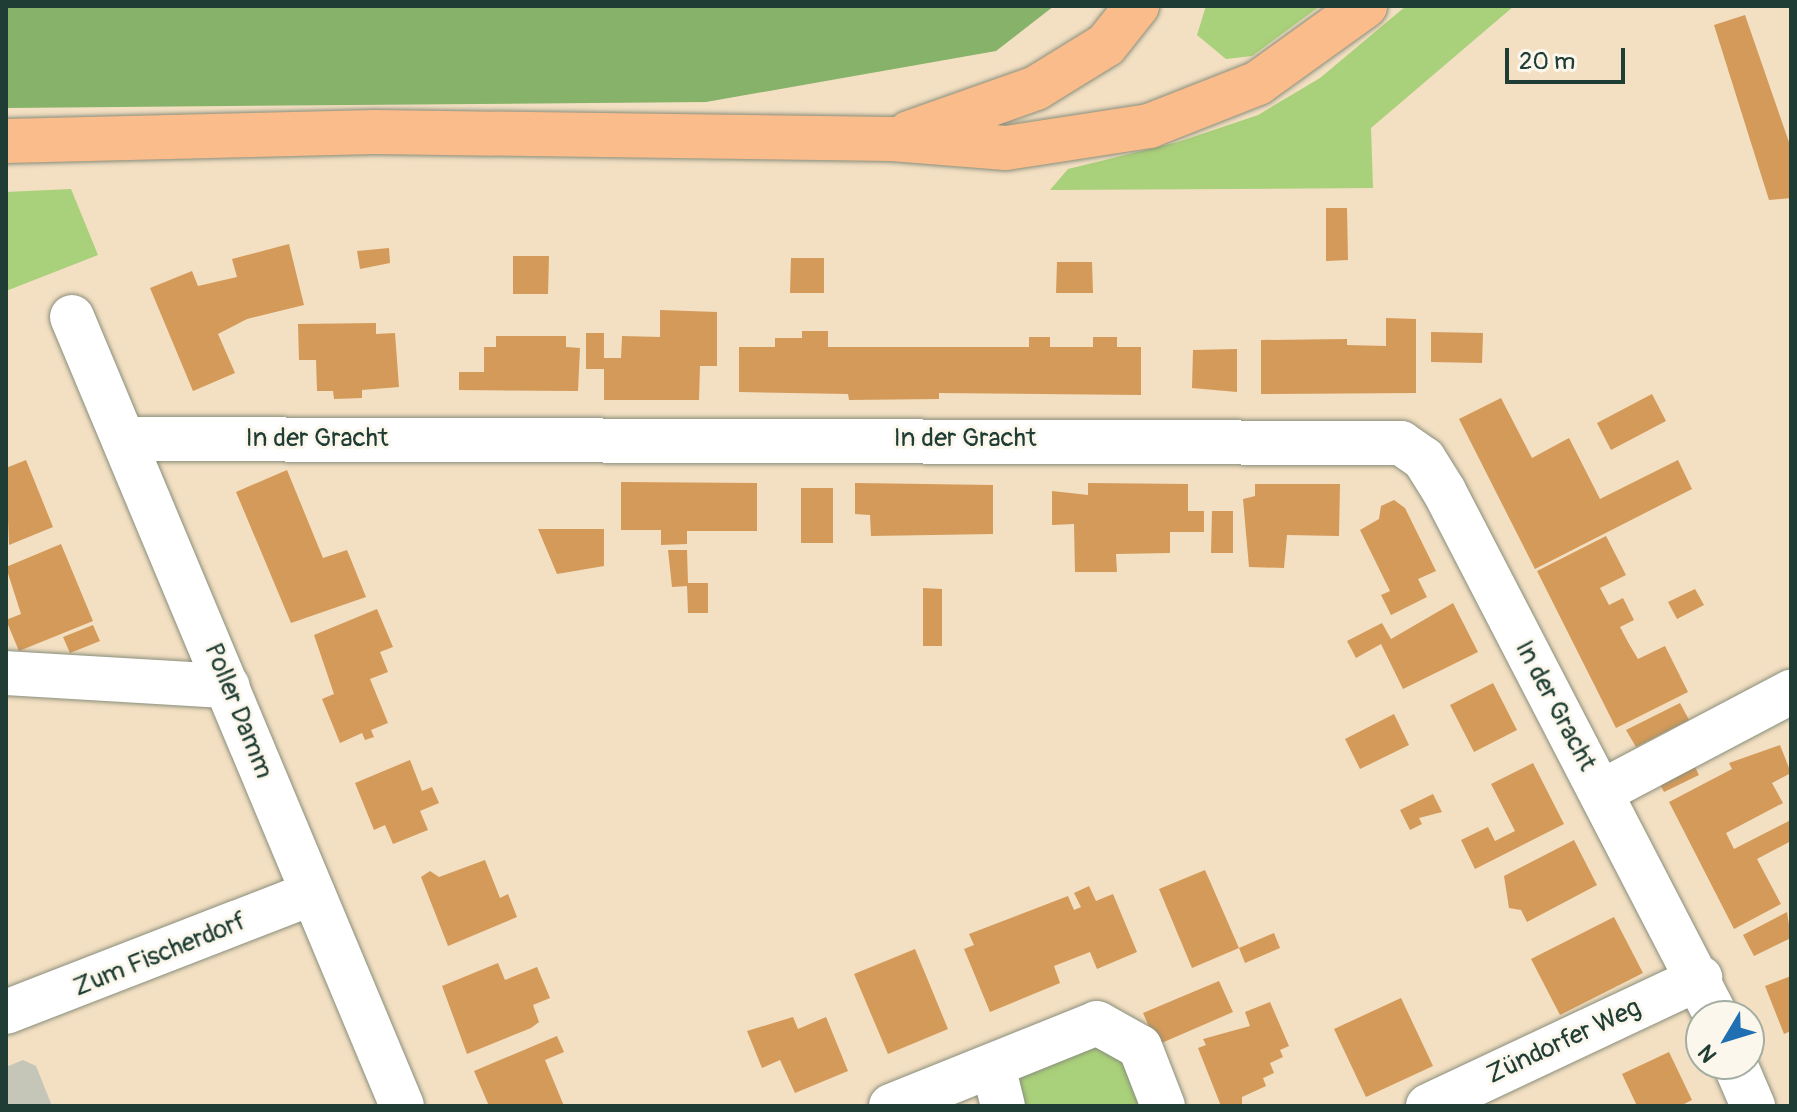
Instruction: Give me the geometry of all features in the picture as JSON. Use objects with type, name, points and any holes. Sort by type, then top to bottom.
[{"type":"highway","points":[[892,139],[1036,88],[1106,45],[1137,6]]},
{"type":"highway","points":[[6,141],[375,132],[892,139],[1006,148],[1149,126],[1258,83],[1365,6]]},
{"type":"street","name":"Poller Damm","points":[[72,317],[402,1106]]},
{"type":"street","name":"In der Gracht","points":[[124,439],[1401,443],[1424,459],[1444,491],[1708,997]]},
{"type":"street","points":[[6,673],[228,686]]},
{"type":"street","name":"In der Gracht","points":[[1601,792],[1791,692]]},
{"type":"street","name":"Zum Fischerdorf","points":[[6,1012],[313,893]]},
{"type":"street","name":"Zündorfer Weg","points":[[1428,1106],[1708,997]]},
{"type":"street","points":[[891,1106],[998,1086],[1097,1023],[1140,1047],[1163,1106]]},
{"type":"street","points":[[1742,1080],[1753,1106]]},
{"type":"shaded area","points":[[23,1060],[36,1066],[52,1106],[6,1106],[6,1067]]},
{"type":"green space","points":[[6,6],[1054,6],[996,51],[706,102],[6,108]]},
{"type":"green space","points":[[1206,6],[1320,6],[1252,56],[1226,59],[1197,35]]},
{"type":"green space","points":[[1406,6],[1514,6],[1371,128],[1373,188],[1050,190],[1068,169],[1178,142],[1258,115],[1320,78]]},
{"type":"green space","points":[[71,189],[98,255],[6,291],[6,192]]},
{"type":"green space","points":[[1094,1043],[1122,1051],[1148,1106],[1018,1106],[1021,1074]]},
{"type":"building","points":[[1745,15],[1791,148],[1791,198],[1769,200],[1714,25]]},
{"type":"building","points":[[1326,208],[1347,208],[1348,260],[1326,261]]},
{"type":"building","points":[[289,244],[304,305],[247,319],[218,334],[235,373],[193,391],[150,288],[192,271],[198,286],[237,277],[232,259]]},
{"type":"building","points":[[389,248],[390,263],[360,269],[357,251]]},
{"type":"building","points":[[513,256],[549,256],[548,294],[513,294]]},
{"type":"building","points":[[791,258],[824,258],[824,293],[790,293]]},
{"type":"building","points":[[1057,262],[1092,262],[1093,293],[1056,293]]},
{"type":"building","points":[[660,310],[717,312],[717,366],[700,366],[699,400],[604,400],[604,369],[586,369],[586,333],[604,333],[604,358],[621,358],[622,336],[660,337]]},
{"type":"building","points":[[1386,318],[1416,319],[1416,393],[1261,394],[1261,340],[1347,339],[1347,345],[1386,346]]},
{"type":"building","points":[[376,323],[376,334],[395,333],[399,387],[362,390],[362,398],[334,399],[333,391],[317,391],[316,360],[299,360],[298,324]]},
{"type":"building","points":[[802,331],[828,331],[828,347],[1029,347],[1029,337],[1050,337],[1050,347],[1093,347],[1093,337],[1117,337],[1117,347],[1141,347],[1141,395],[939,393],[939,399],[849,400],[848,394],[739,392],[739,347],[775,347],[775,338],[802,338]]},
{"type":"building","points":[[1431,332],[1483,333],[1482,363],[1431,362]]},
{"type":"building","points":[[496,336],[566,336],[566,347],[580,348],[578,391],[459,390],[459,372],[484,372],[484,347],[496,347]]},
{"type":"building","points":[[1237,349],[1237,392],[1192,388],[1193,350]]},
{"type":"building","points":[[1652,394],[1666,421],[1611,450],[1597,423]]},
{"type":"building","points":[[1501,398],[1532,458],[1569,438],[1600,499],[1678,460],[1692,489],[1535,569],[1459,419]]},
{"type":"building","points":[[26,460],[53,527],[9,545],[6,468]]},
{"type":"building","points":[[287,470],[323,558],[347,550],[366,597],[291,623],[236,492]]},
{"type":"building","points":[[621,482],[757,483],[757,531],[687,531],[687,544],[661,545],[661,530],[621,530]]},
{"type":"building","points":[[855,483],[993,485],[993,534],[871,536],[870,515],[855,514]]},
{"type":"building","points":[[1088,483],[1188,484],[1188,511],[1204,511],[1204,532],[1170,532],[1170,553],[1116,554],[1117,572],[1075,572],[1074,524],[1052,525],[1052,491],[1088,495]]},
{"type":"building","points":[[1255,484],[1340,484],[1339,536],[1287,535],[1284,568],[1249,567],[1243,499],[1255,496]]},
{"type":"building","points":[[801,488],[833,488],[833,543],[801,543]]},
{"type":"building","points":[[1394,500],[1405,508],[1436,571],[1418,579],[1427,597],[1391,615],[1381,595],[1390,591],[1360,530],[1379,519],[1381,506]]},
{"type":"building","points":[[1212,511],[1233,511],[1233,553],[1211,553]]},
{"type":"building","points":[[538,529],[604,529],[604,566],[557,574]]},
{"type":"building","points":[[1606,536],[1626,575],[1600,588],[1609,605],[1623,598],[1634,620],[1620,627],[1638,659],[1665,646],[1688,692],[1616,728],[1537,571]]},
{"type":"building","points":[[61,544],[93,621],[19,651],[6,620],[21,614],[6,567]]},
{"type":"building","points":[[668,550],[687,550],[688,583],[708,583],[708,613],[688,613],[687,586],[672,587]]},
{"type":"building","points":[[923,588],[942,589],[942,646],[923,646]]},
{"type":"building","points":[[1695,589],[1704,605],[1677,619],[1668,602]]},
{"type":"building","points":[[1453,603],[1478,652],[1403,689],[1381,644],[1356,658],[1347,641],[1382,623],[1391,639]]},
{"type":"building","points":[[377,609],[393,647],[380,652],[388,672],[370,679],[388,723],[371,730],[374,737],[365,740],[362,733],[340,743],[322,699],[334,694],[314,635]]},
{"type":"building","points":[[93,625],[100,641],[70,653],[63,637]]},
{"type":"building","points":[[1493,683],[1517,730],[1474,752],[1450,705]]},
{"type":"building","points":[[1680,703],[1689,720],[1636,747],[1626,730]]},
{"type":"building","points":[[1394,714],[1409,745],[1360,769],[1345,739]]},
{"type":"building","points":[[1780,745],[1791,773],[1772,783],[1783,803],[1726,833],[1734,849],[1791,820],[1791,841],[1757,859],[1781,904],[1734,929],[1669,802],[1732,769],[1729,763]]},
{"type":"building","points":[[1691,759],[1699,775],[1664,792],[1656,776]]},
{"type":"building","points":[[410,760],[422,791],[432,787],[439,803],[420,811],[428,830],[393,844],[385,825],[374,830],[355,783]]},
{"type":"building","points":[[1533,763],[1564,824],[1475,869],[1461,840],[1488,827],[1495,841],[1515,831],[1491,784]]},
{"type":"building","points":[[1433,794],[1442,812],[1419,818],[1422,824],[1410,830],[1400,810]]},
{"type":"building","points":[[1574,840],[1597,885],[1527,922],[1521,910],[1509,908],[1504,876]]},
{"type":"building","points":[[485,860],[500,898],[508,894],[517,917],[448,946],[421,877],[430,871],[439,877]]},
{"type":"building","points":[[1205,870],[1239,948],[1192,968],[1159,889]]},
{"type":"building","points":[[1089,886],[1096,901],[1113,894],[1137,952],[1097,969],[1090,952],[1054,966],[1060,983],[990,1012],[964,949],[974,945],[969,934],[1068,896],[1074,910],[1081,907],[1074,893]]},
{"type":"building","points":[[1787,912],[1791,938],[1754,956],[1743,935]]},
{"type":"building","points":[[1614,917],[1643,973],[1560,1015],[1531,959]]},
{"type":"building","points":[[1274,933],[1280,948],[1245,963],[1239,948]]},
{"type":"building","points":[[915,949],[948,1029],[888,1054],[854,974]]},
{"type":"building","points":[[498,963],[505,980],[537,967],[550,998],[533,1005],[539,1022],[531,1028],[467,1054],[442,986]]},
{"type":"building","points":[[1791,976],[1791,1031],[1784,1034],[1765,986]]},
{"type":"building","points":[[1219,981],[1233,1012],[1157,1045],[1143,1013]]},
{"type":"building","points":[[1401,998],[1433,1066],[1366,1097],[1334,1029]]},
{"type":"building","points":[[1270,1002],[1289,1046],[1280,1050],[1283,1057],[1270,1063],[1274,1073],[1263,1078],[1266,1086],[1242,1097],[1242,1106],[1221,1106],[1198,1048],[1206,1045],[1203,1039],[1250,1026],[1245,1012]]},
{"type":"building","points":[[793,1017],[798,1029],[826,1017],[848,1071],[795,1093],[780,1060],[762,1068],[747,1031]]},
{"type":"building","points":[[557,1036],[564,1052],[545,1060],[564,1106],[489,1106],[474,1071]]},
{"type":"building","points":[[1669,1052],[1692,1100],[1680,1106],[1637,1106],[1622,1074]]}]
